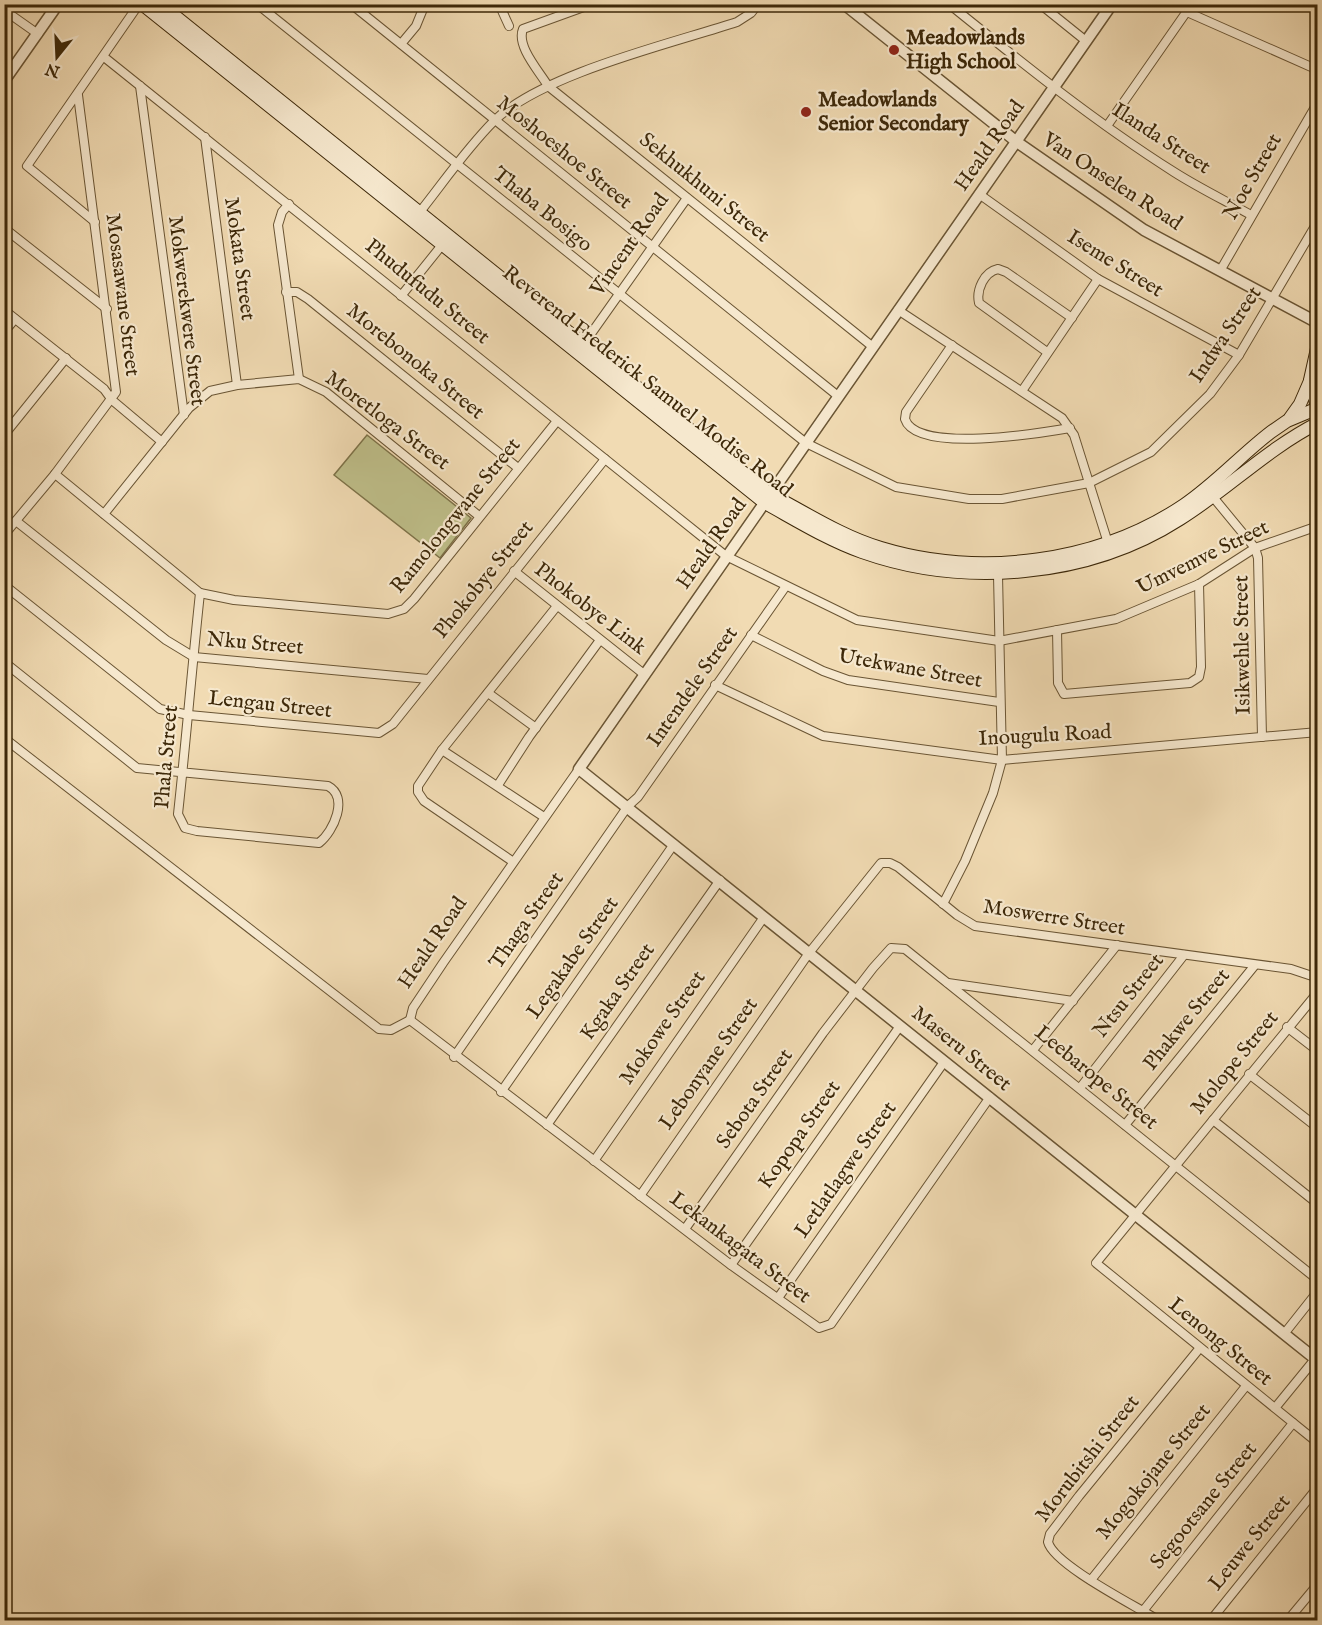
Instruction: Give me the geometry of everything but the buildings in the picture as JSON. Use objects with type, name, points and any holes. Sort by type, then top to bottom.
[{"type":"main road","name":"Reverend Frederick Samuel Modise Road","points":[[141,4],[442,245],[768,498],[849,547],[892,562],[998,575],[1065,564],[1125,547],[1161,531],[1213,497],[1270,452],[1317,423]]},
{"type":"main road","name":"Reverend Frederick Samuel Modise Road","points":[[160,4],[583,345],[768,498],[879,548],[983,565],[1005,564],[1108,543],[1153,524],[1183,506],[1287,421],[1317,409]]},
{"type":"main road","points":[[1287,421],[1300,404],[1310,380],[1317,344]]},
{"type":"main road","points":[[1310,380],[1317,409]]},
{"type":"street","points":[[5,80],[58,4]]},
{"type":"street","points":[[95,222],[27,166],[32,155],[141,4]]},
{"type":"street","name":"Thaba Bosigo","points":[[257,4],[806,443]]},
{"type":"street","name":"Moshoeshoe Street","points":[[351,4],[838,396]]},
{"type":"street","points":[[400,44],[416,26],[425,4]]},
{"type":"street","points":[[499,4],[509,26]]},
{"type":"street","name":"Sekhukhuni Street","points":[[591,4],[525,28],[521,38],[524,46],[548,86],[873,347]]},
{"type":"street","points":[[419,213],[495,121],[548,86],[737,22],[751,13],[758,4]]},
{"type":"street","name":"Van Onselen Road","points":[[844,4],[1017,142],[1144,230],[1317,323]]},
{"type":"street","name":"Ilanda Street","points":[[949,4],[1054,88],[1107,126],[1176,173],[1251,215]]},
{"type":"street","points":[[1040,4],[1086,41]]},
{"type":"street","name":"Heald Road","points":[[410,1020],[413,1008],[512,861],[645,675],[1112,4]]},
{"type":"street","points":[[1107,126],[1190,8],[1317,70]]},
{"type":"street","points":[[4,10],[38,34]]},
{"type":"street","name":"Phudufudu Street","points":[[104,57],[726,556]]},
{"type":"street","name":"Mokwerekwere Street","points":[[104,514],[184,415],[140,86]]},
{"type":"street","name":"Mosasawane Street","points":[[4,535],[112,400],[116,382],[78,94]]},
{"type":"street","name":"Noe Street","points":[[1220,271],[1317,102]]},
{"type":"street","name":"Mokata Street","points":[[205,137],[237,385]]},
{"type":"street","name":"Iseme Street","points":[[979,195],[1098,279],[1239,355]]},
{"type":"street","name":"Vincent Road","points":[[583,345],[687,198]]},
{"type":"street","name":"Moretloga Street","points":[[289,204],[282,212],[278,225],[299,379]]},
{"type":"street","name":"Indwa Street","points":[[806,443],[896,487],[969,499],[1002,500],[1089,483],[1138,460],[1159,445],[1210,394],[1239,355],[1317,221]]},
{"type":"street","points":[[4,228],[107,309]]},
{"type":"street","points":[[401,296],[442,245]]},
{"type":"street","points":[[1047,352],[980,303],[980,287],[989,273],[998,269],[1006,272],[1072,318]]},
{"type":"street","points":[[1022,391],[1098,279]]},
{"type":"street","name":"Morebonoka Street","points":[[286,292],[297,292],[308,299],[518,468]]},
{"type":"street","points":[[4,310],[104,389],[112,400],[162,442]]},
{"type":"street","points":[[898,310],[1062,418],[1070,428],[1108,543]]},
{"type":"street","points":[[4,332],[15,319]]},
{"type":"street","points":[[952,345],[906,412],[905,419],[911,428],[942,436],[990,439],[1070,428]]},
{"type":"street","points":[[4,435],[66,358]]},
{"type":"street","name":"Moretloga Street","points":[[184,415],[196,401],[210,391],[237,385],[299,379],[326,392],[479,516]]},
{"type":"street","name":"Ramolongwane Street","points":[[55,474],[200,593],[244,601],[377,613],[397,612],[414,599],[557,421]]},
{"type":"street","name":"Phokobye Street","points":[[393,724],[605,459]]},
{"type":"street","name":"Isikwehle Street","points":[[1213,497],[1255,548],[1260,579],[1263,736]]},
{"type":"street","name":"Nku Street","points":[[16,521],[166,640],[194,657],[428,679]]},
{"type":"street","name":"Umvemve Street","points":[[726,556],[857,620],[999,641],[1123,617],[1199,584],[1255,548],[1317,526]]},
{"type":"street","name":"Phokobye Link","points":[[514,571],[645,675]]},
{"type":"street","points":[[943,903],[969,852],[993,793],[1002,760],[998,575]]},
{"type":"street","points":[[1058,630],[1058,683],[1064,694],[1190,683],[1199,677],[1202,667],[1199,584]]},
{"type":"street","name":"Lengau Street","points":[[4,585],[153,705],[167,711],[374,733],[382,732],[393,724]]},
{"type":"street","name":"Intendele Street","points":[[628,806],[638,796],[786,586]]},
{"type":"street","name":"Phala Street","points":[[183,771],[328,786],[337,796],[338,810],[329,833],[315,843],[185,828],[178,814],[200,593]]},
{"type":"street","points":[[512,861],[419,796],[420,781],[557,606]]},
{"type":"street","name":"Utekwane Street","points":[[751,635],[823,671],[848,680],[999,702]]},
{"type":"street","points":[[498,785],[600,640]]},
{"type":"street","points":[[4,663],[137,768],[183,771]]},
{"type":"street","name":"Inougulu Road","points":[[715,685],[823,736],[1002,760],[1317,732]]},
{"type":"street","points":[[488,693],[536,728]]},
{"type":"street","points":[[4,738],[379,1029],[391,1029],[410,1020]]},
{"type":"street","points":[[442,750],[543,817]]},
{"type":"street","name":"Maseru Street","points":[[579,769],[1316,1360]]},
{"type":"street","name":"Thaga Street","points":[[454,1057],[628,806]]},
{"type":"street","name":"Legakabe Street","points":[[501,1092],[674,844]]},
{"type":"street","name":"Moswerre Street","points":[[809,953],[881,864],[890,863],[975,926],[1291,969],[1317,978]]},
{"type":"street","name":"Kgaka Street","points":[[547,1125],[720,880]]},
{"type":"street","name":"Mokowe Street","points":[[594,1161],[764,917]]},
{"type":"street","points":[[1033,1050],[1117,945]]},
{"type":"street","name":"Leebarope Street","points":[[856,990],[873,968],[894,947],[905,949],[1317,1280]]},
{"type":"street","name":"Lebonyane Street","points":[[640,1196],[809,953]]},
{"type":"street","name":"Ntsu Street","points":[[1080,1088],[1185,955]]},
{"type":"street","name":"Phakwe Street","points":[[1125,1125],[1255,965]]},
{"type":"street","points":[[947,983],[1073,1001]]},
{"type":"street","name":"Sebota Street","points":[[685,1229],[823,1033],[856,990]]},
{"type":"street","name":"Molope Street","points":[[1100,1269],[1096,1263],[1097,1259],[1317,992]]},
{"type":"street","name":"Lekankagata Street","points":[[410,1020],[454,1057],[815,1327],[823,1328],[831,1324],[990,1097]]},
{"type":"street","name":"Kopopa Street","points":[[731,1265],[900,1026]]},
{"type":"street","points":[[1287,1027],[1317,1051]]},
{"type":"street","name":"Letlatlagwe Street","points":[[777,1298],[944,1062]]},
{"type":"street","points":[[1250,1074],[1317,1128]]},
{"type":"street","points":[[1214,1119],[1317,1204]]},
{"type":"street","name":"Lenong Street","points":[[1100,1269],[1317,1443]]},
{"type":"street","points":[[1284,1334],[1317,1291]]},
{"type":"street","name":"Morubitshi Street","points":[[1158,1620],[1090,1581],[1052,1551],[1048,1545],[1048,1538],[1199,1349]]},
{"type":"street","points":[[1275,1408],[1316,1360]]},
{"type":"street","name":"Mogokojane Street","points":[[1090,1581],[1246,1386]]},
{"type":"street","name":"Segootsane Street","points":[[1143,1611],[1293,1423]]},
{"type":"street","name":"Leuwe Street","points":[[1211,1620],[1317,1487]]},
{"type":"street","points":[[1288,1620],[1317,1584]]},
{"type":"green space","points":[[367,435],[471,518],[440,558],[334,475]]},
{"type":"place","name":"Meadowlands High School","points":[[894,50]]},
{"type":"place","name":"Meadowlands Senior Secondary","points":[[806,112]]}]
